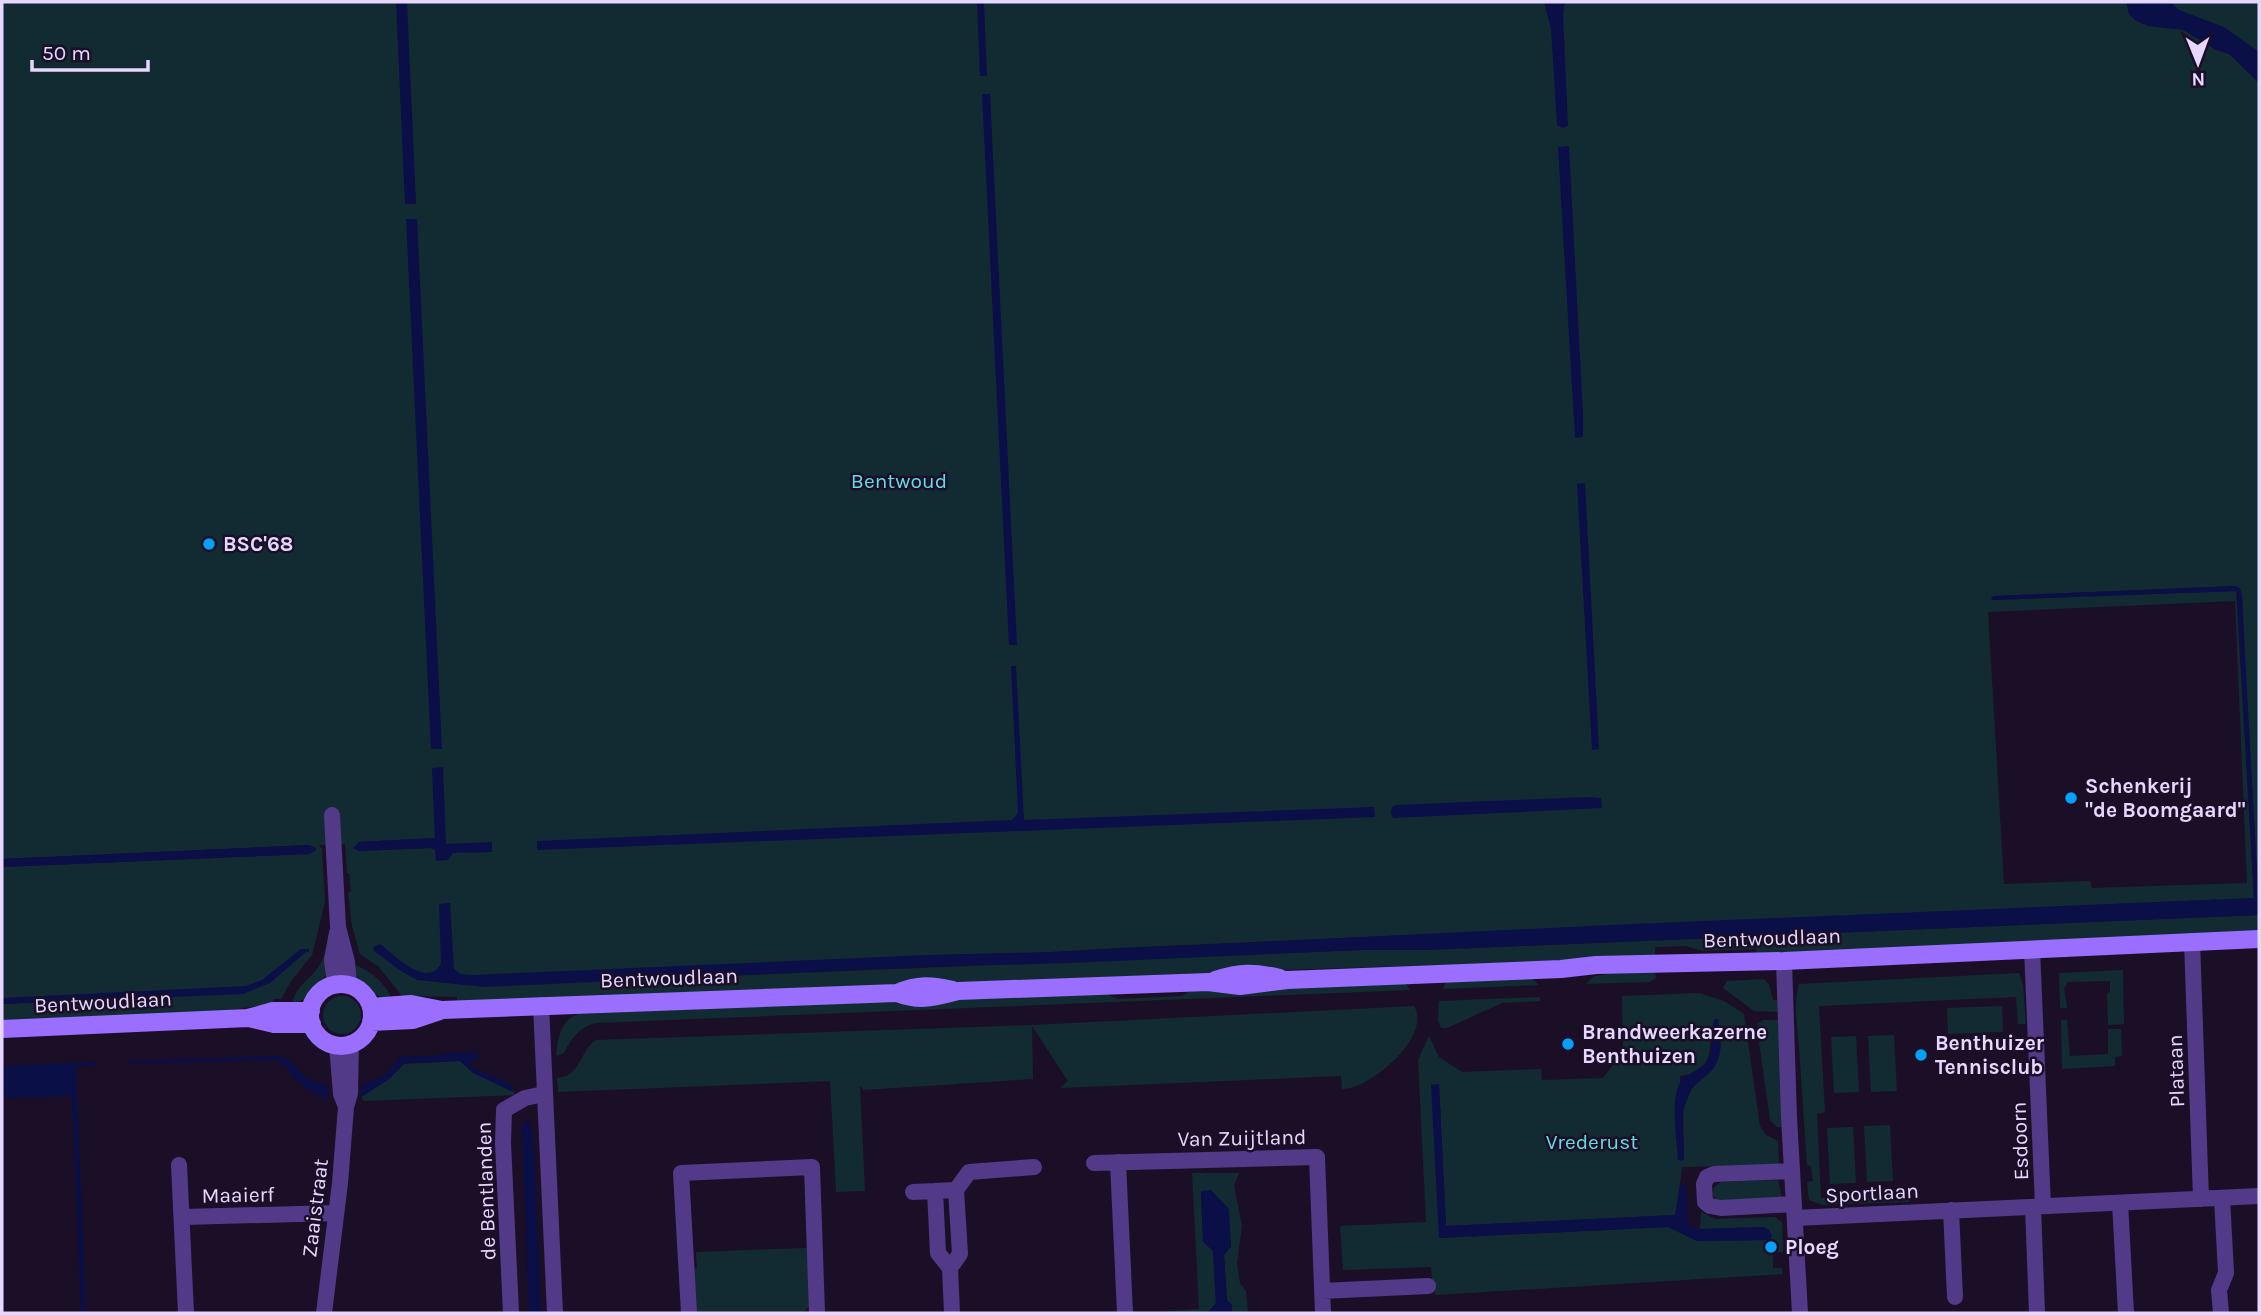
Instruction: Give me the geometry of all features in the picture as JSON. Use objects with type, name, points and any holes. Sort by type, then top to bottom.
[{"type":"main road","name":"Bentwoudlaan","points":[[371,1014],[411,1004],[442,1010],[897,993],[913,986],[932,985],[958,991],[1208,982],[1240,986],[1287,979],[1561,969],[1647,963],[1784,961],[2259,939]]},
{"type":"main road","points":[[342,985],[363,993],[371,1014],[364,1036],[344,1045],[321,1038],[311,1017],[316,997],[342,985]]},
{"type":"main road","name":"Bentwoudlaan","points":[[2,1029],[248,1018],[274,1011],[311,1017]]},
{"type":"street","points":[[332,815],[338,927],[347,962],[342,985]]},
{"type":"street","name":"Plataan","points":[[2192,941],[2201,1199]]},
{"type":"street","name":"Esdoorn","points":[[2032,949],[2038,1207],[2037,1313]]},
{"type":"street","points":[[1784,961],[1800,1313]]},
{"type":"street","points":[[541,1005],[555,1313]]},
{"type":"street","name":"Zaaistraat","points":[[324,1313],[346,1107],[341,1094],[344,1045]]},
{"type":"street","name":"de Bentlanden","points":[[511,1313],[503,1143],[504,1110],[525,1098],[544,1094]]},
{"type":"street","name":"Van Zuijtland","points":[[1094,1163],[1317,1157],[1323,1313]]},
{"type":"street","points":[[1118,1162],[1125,1313]]},
{"type":"street","name":"Maaierf","points":[[180,1165],[186,1313]]},
{"type":"street","points":[[690,1313],[681,1173],[812,1167],[817,1313]]},
{"type":"street","points":[[950,1268],[960,1254],[956,1190],[970,1172],[1034,1167]]},
{"type":"street","name":"Sportlaan","points":[[1792,1171],[1714,1174],[1707,1177],[1704,1184],[1705,1202],[1721,1208],[1795,1211],[1951,1210],[2259,1196]]},
{"type":"street","points":[[913,1192],[956,1190]]},
{"type":"street","points":[[935,1191],[938,1253],[950,1268],[952,1313]]},
{"type":"street","points":[[2221,1313],[2219,1290],[2226,1273],[2222,1198]]},
{"type":"street","points":[[2120,1203],[2126,1313]]},
{"type":"street","points":[[1951,1210],[1955,1297]]},
{"type":"street","name":"Maaierf","points":[[183,1217],[336,1213]]},
{"type":"street","points":[[1322,1291],[1428,1286]]},
{"type":"green space","name":"Bentwoud","points":[[2,2],[2259,2],[2259,898],[2240,588],[2235,586],[1994,596],[1993,600],[2236,591],[2254,898],[1116,948],[558,983],[2259,915],[2259,932],[1756,954],[1756,949],[1703,951],[1686,946],[1655,947],[1655,958],[1280,970],[1240,968],[1208,973],[966,982],[915,981],[889,985],[457,1002],[457,997],[402,996],[379,967],[360,954],[352,926],[345,844],[319,845],[322,849],[325,902],[312,955],[291,981],[281,999],[274,999],[272,1004],[223,1011],[2,1021],[2,1004],[118,999],[2,1000],[2,867],[310,854],[313,847],[309,845],[2,859]],"holes":[[[2235,601],[2247,883],[2092,888],[2090,881],[2004,884],[1988,612]],[[432,768],[436,849],[359,851],[356,846],[359,842],[435,838]]]},
{"type":"green space","points":[[329,932],[327,967],[321,985],[305,999],[292,1004],[300,987],[321,962]]},
{"type":"green space","points":[[353,964],[376,977],[392,998],[378,996],[366,988],[357,977]]},
{"type":"green space","points":[[1655,968],[1656,978],[1650,982],[1586,984],[1594,976],[1604,975],[1615,969]]},
{"type":"green space","points":[[2123,970],[2124,1024],[2108,1025],[2107,993],[2110,992],[2110,981],[2067,982],[2064,987],[2067,1008],[2060,1008],[2059,973]]},
{"type":"green space","points":[[2019,973],[2023,985],[2026,1024],[2018,1024],[2016,997],[1819,1006],[1825,1112],[1817,1114],[1821,1198],[1909,1193],[1909,1202],[1822,1205],[1809,1200],[1807,1182],[1813,1181],[1811,1166],[1807,1165],[1796,1016],[1799,984]]},
{"type":"green space","points":[[1531,978],[1539,985],[1443,989],[1446,981]]},
{"type":"green space","points":[[1764,979],[1769,985],[1773,1000],[1777,1000],[1778,1012],[1754,1011],[1723,988],[1727,981]]},
{"type":"green space","points":[[1405,982],[1410,990],[596,1023],[581,1030],[564,1053],[556,1056],[564,1025],[579,1014],[874,1002],[911,1004],[1104,993],[1118,999],[1182,996],[1192,990]]},
{"type":"green space","name":"Vrederust","points":[[1699,993],[1724,1001],[1744,1014],[1760,1126],[1766,1135],[1778,1141],[1779,1165],[1682,1167],[1676,1215],[1446,1226],[1439,1085],[1440,1238],[1669,1227],[1697,1241],[1769,1240],[1764,1227],[1700,1229],[1701,1212],[1716,1219],[1775,1217],[1782,1222],[1783,1252],[1773,1253],[1773,1268],[1782,1268],[1783,1274],[1435,1295],[1431,1267],[1343,1270],[1340,1226],[1426,1222],[1418,1060],[1429,1036],[1439,1057],[1462,1072],[1541,1069],[1542,1080],[1603,1078],[1623,1051],[1622,996]],"holes":[[[1710,1027],[1721,1046],[1714,1068],[1692,1088],[1683,1109],[1682,1161],[1680,1076],[1698,1071],[1707,1060]]]},
{"type":"green space","points":[[342,996],[356,1001],[361,1015],[356,1029],[342,1034],[328,1029],[323,1015],[328,1001]]},
{"type":"green space","points":[[1540,997],[1540,1001],[1502,1003],[1447,1028],[1441,1028],[1438,1021],[1439,1001]]},
{"type":"green space","points":[[1414,1006],[1417,1018],[1415,1032],[1407,1046],[1382,1071],[1367,1081],[1342,1089],[1341,1076],[1060,1088],[1068,1081],[1032,1026],[1033,1079],[864,1090],[860,1086],[865,1191],[836,1192],[830,1081],[558,1092],[557,1078],[571,1073],[596,1040],[1032,1025]]},
{"type":"green space","points":[[2002,1006],[2003,1032],[1948,1034],[1947,1008]]},
{"type":"green space","points":[[1778,1020],[1786,1127],[1777,1127],[1770,1120],[1757,1028],[1758,1023]]},
{"type":"green space","points":[[2061,1020],[2067,1020],[2070,1056],[2108,1054],[2108,1029],[2121,1029],[2122,1056],[2115,1057],[2115,1066],[2062,1069]]},
{"type":"green space","points":[[1894,1035],[1897,1091],[1871,1092],[1868,1036]]},
{"type":"green space","points":[[1856,1036],[1859,1092],[1834,1093],[1831,1037]]},
{"type":"green space","points":[[460,1061],[471,1070],[513,1090],[515,1095],[364,1101],[361,1097],[389,1079],[404,1064]]},
{"type":"green space","points":[[1890,1125],[1893,1181],[1867,1182],[1864,1126]]},
{"type":"green space","points":[[1853,1127],[1856,1183],[1830,1184],[1827,1128]]},
{"type":"green space","points":[[1192,1173],[1239,1173],[1234,1186],[1242,1226],[1237,1264],[1240,1283],[1246,1291],[1248,1313],[1232,1313],[1232,1305],[1227,1300],[1224,1254],[1201,1191],[1203,1241],[1213,1251],[1216,1304],[1207,1313],[1146,1313],[1199,1309]]},
{"type":"green space","points":[[1778,1180],[1782,1199],[1717,1201],[1712,1194],[1714,1187],[1721,1182]]},
{"type":"green space","points":[[807,1248],[812,1303],[803,1313],[696,1312],[696,1252]]},
{"type":"shaded area","points":[[396,2],[407,2],[416,204],[405,204]]},
{"type":"shaded area","points":[[977,2],[984,2],[987,76],[980,76]]},
{"type":"shaded area","points":[[1544,2],[1565,2],[1563,14],[1568,126],[1563,128],[1557,125],[1551,29]]},
{"type":"shaded area","points":[[2126,2],[2171,2],[2179,10],[2224,27],[2259,52],[2259,83],[2229,54],[2216,50],[2183,30],[2148,26],[2136,21],[2129,14]]},
{"type":"shaded area","points":[[982,94],[990,94],[1017,645],[1009,645]]},
{"type":"shaded area","points":[[1569,146],[1583,415],[1583,437],[1575,438],[1558,147]]},
{"type":"shaded area","points":[[406,219],[417,219],[442,749],[431,749]]},
{"type":"shaded area","points":[[1585,483],[1599,749],[1592,750],[1577,484]]},
{"type":"shaded area","points":[[2235,586],[2240,588],[2242,595],[2259,915],[1426,950],[1360,950],[917,967],[484,987],[417,980],[374,951],[373,947],[380,944],[419,972],[435,971],[441,964],[439,904],[450,903],[454,969],[461,974],[472,975],[2254,898],[2237,591],[1991,598]]},
{"type":"shaded area","points":[[1011,666],[1016,666],[1024,820],[1374,807],[1375,817],[537,850],[537,841],[1012,820],[1018,813]]},
{"type":"shaded area","points":[[443,767],[446,844],[492,842],[492,852],[453,853],[448,860],[436,861],[435,850],[431,848],[359,851],[353,848],[359,842],[435,838],[432,768]]},
{"type":"shaded area","points":[[1601,798],[1602,808],[1393,818],[1391,814],[1392,807],[1396,805]]},
{"type":"shaded area","points":[[309,845],[316,848],[310,854],[2,867],[2,859]]},
{"type":"shaded area","points":[[301,949],[309,949],[309,952],[270,983],[243,994],[2,1004],[2,998],[246,986],[262,980]]},
{"type":"shaded area","points":[[1715,1019],[1718,1019],[1720,1034],[1719,1056],[1713,1069],[1690,1091],[1687,1099],[1683,1113],[1682,1161],[1678,1160],[1675,1118],[1678,1087],[1682,1080],[1708,1060]]},
{"type":"shaded area","points":[[477,1053],[478,1060],[470,1061],[472,1067],[511,1085],[513,1090],[473,1073],[460,1061],[407,1063],[389,1079],[361,1097],[362,1085],[388,1072],[400,1057]]},
{"type":"shaded area","points":[[278,1056],[289,1060],[307,1079],[327,1086],[329,1098],[304,1087],[276,1060],[128,1064],[130,1061]]},
{"type":"shaded area","points":[[97,1062],[97,1065],[79,1066],[76,1069],[86,1313],[81,1313],[72,1098],[2,1098],[2,1066]]},
{"type":"shaded area","points":[[1439,1084],[1446,1226],[1675,1215],[1680,1185],[1686,1185],[1688,1222],[1691,1227],[1764,1227],[1772,1236],[1769,1240],[1697,1241],[1668,1227],[1439,1238],[1431,1085]]},
{"type":"shaded area","points":[[526,1120],[530,1123],[533,1140],[541,1313],[529,1313],[522,1127]]},
{"type":"shaded area","points":[[1211,1190],[1229,1209],[1231,1247],[1224,1255],[1227,1300],[1232,1305],[1232,1313],[1207,1313],[1216,1303],[1213,1251],[1203,1242],[1201,1191]]},
{"type":"place","name":"BSC'68","points":[[209,544]]},
{"type":"place","name":"Schenkerij \"de Boomgaard\"","points":[[2071,798]]},
{"type":"place","name":"Brandweerkazerne Benthuizen","points":[[1568,1044]]},
{"type":"place","name":"Benthuizer Tennisclub","points":[[1921,1055]]},
{"type":"place","name":"Ploeg","points":[[1771,1247]]}]
